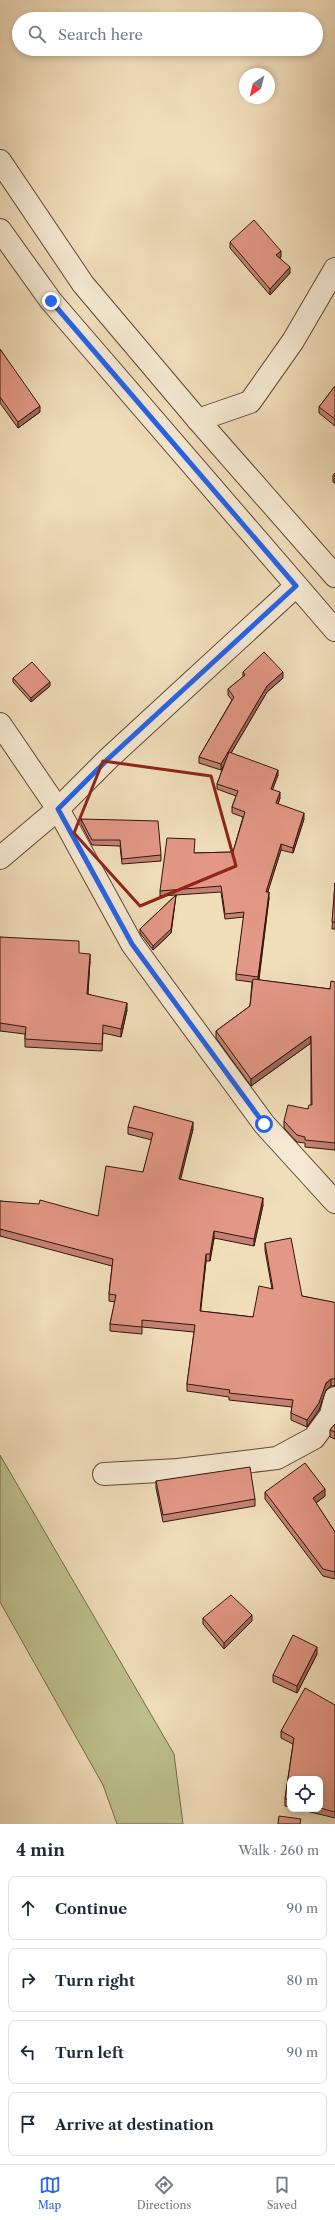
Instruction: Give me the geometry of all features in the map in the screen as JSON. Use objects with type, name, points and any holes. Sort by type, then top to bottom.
[{"type":"street","points":[[0,162],[83,284],[198,420],[335,576]]},
{"type":"street","points":[[0,230],[51,301],[335,630]]},
{"type":"street","points":[[198,420],[250,402],[293,341],[335,269]]},
{"type":"street","points":[[0,858],[58,809],[109,758],[296,586]]},
{"type":"street","points":[[0,724],[58,809],[132,944],[264,1124],[335,1202]]},
{"type":"street","points":[[104,1474],[178,1470],[277,1458],[314,1438],[331,1415],[335,1398]]},
{"type":"highlighted area","points":[[103,761],[211,776],[236,866],[140,906],[74,833]]},
{"type":"green space","points":[[0,1455],[174,1754],[183,1824],[117,1824],[103,1785],[0,1602]]},
{"type":"building","points":[[254,220],[281,251],[276,255],[290,267],[270,289],[230,242]]},
{"type":"building","points":[[0,349],[40,406],[18,422],[0,397]]},
{"type":"building","points":[[335,386],[335,419],[319,407]]},
{"type":"building","points":[[264,652],[283,672],[267,686],[221,764],[199,757],[234,697],[228,689],[245,675],[243,672]]},
{"type":"building","points":[[32,662],[50,682],[31,698],[13,678]]},
{"type":"building","points":[[229,752],[278,770],[271,789],[280,792],[276,803],[304,813],[293,848],[281,844],[266,892],[269,892],[258,977],[236,974],[244,912],[225,914],[221,886],[160,891],[167,838],[195,839],[194,853],[233,852],[245,812],[232,807],[238,791],[217,784]]},
{"type":"building","points":[[81,819],[158,821],[161,855],[122,859],[120,840],[92,840]]},
{"type":"building","points":[[335,883],[335,922],[332,922]]},
{"type":"building","points":[[176,895],[171,929],[153,946],[140,929]]},
{"type":"building","points":[[0,937],[79,941],[79,953],[90,954],[87,994],[127,1003],[121,1029],[103,1025],[102,1044],[25,1039],[26,1027],[0,1023]]},
{"type":"building","points":[[253,979],[330,989],[331,981],[335,982],[335,1143],[305,1140],[305,1137],[297,1135],[284,1121],[288,1105],[308,1109],[309,1105],[312,1105],[311,1036],[251,1079],[216,1031],[250,1006]]},
{"type":"building","points":[[134,1106],[193,1122],[179,1179],[263,1198],[254,1239],[214,1231],[210,1254],[206,1254],[200,1311],[253,1317],[259,1286],[273,1289],[265,1243],[291,1238],[302,1296],[335,1303],[335,1379],[331,1379],[326,1383],[319,1403],[307,1420],[291,1413],[293,1400],[229,1393],[230,1390],[187,1384],[195,1325],[142,1320],[142,1327],[110,1324],[116,1295],[109,1294],[113,1259],[0,1229],[0,1201],[39,1204],[40,1200],[98,1216],[106,1166],[143,1172],[153,1133],[128,1127]]},
{"type":"building","points":[[335,1424],[335,1432],[330,1430]]},
{"type":"building","points":[[305,1463],[325,1489],[313,1498],[335,1532],[335,1572],[323,1569],[265,1492]]},
{"type":"building","points":[[250,1467],[255,1499],[163,1515],[156,1481]]},
{"type":"building","points":[[231,1595],[252,1615],[224,1643],[203,1618]]},
{"type":"building","points":[[293,1635],[317,1647],[297,1686],[273,1675]]},
{"type":"building","points":[[305,1688],[335,1705],[335,1812],[323,1809],[323,1776],[288,1776],[294,1738],[281,1731]]},
{"type":"building","points":[[287,1785],[287,1799],[285,1799]]},
{"type":"building","points":[[279,1816],[301,1819],[300,1824],[278,1824]]},
{"type":"route","points":[[51,301],[296,586],[109,758],[58,809],[132,944],[264,1124]]}]
